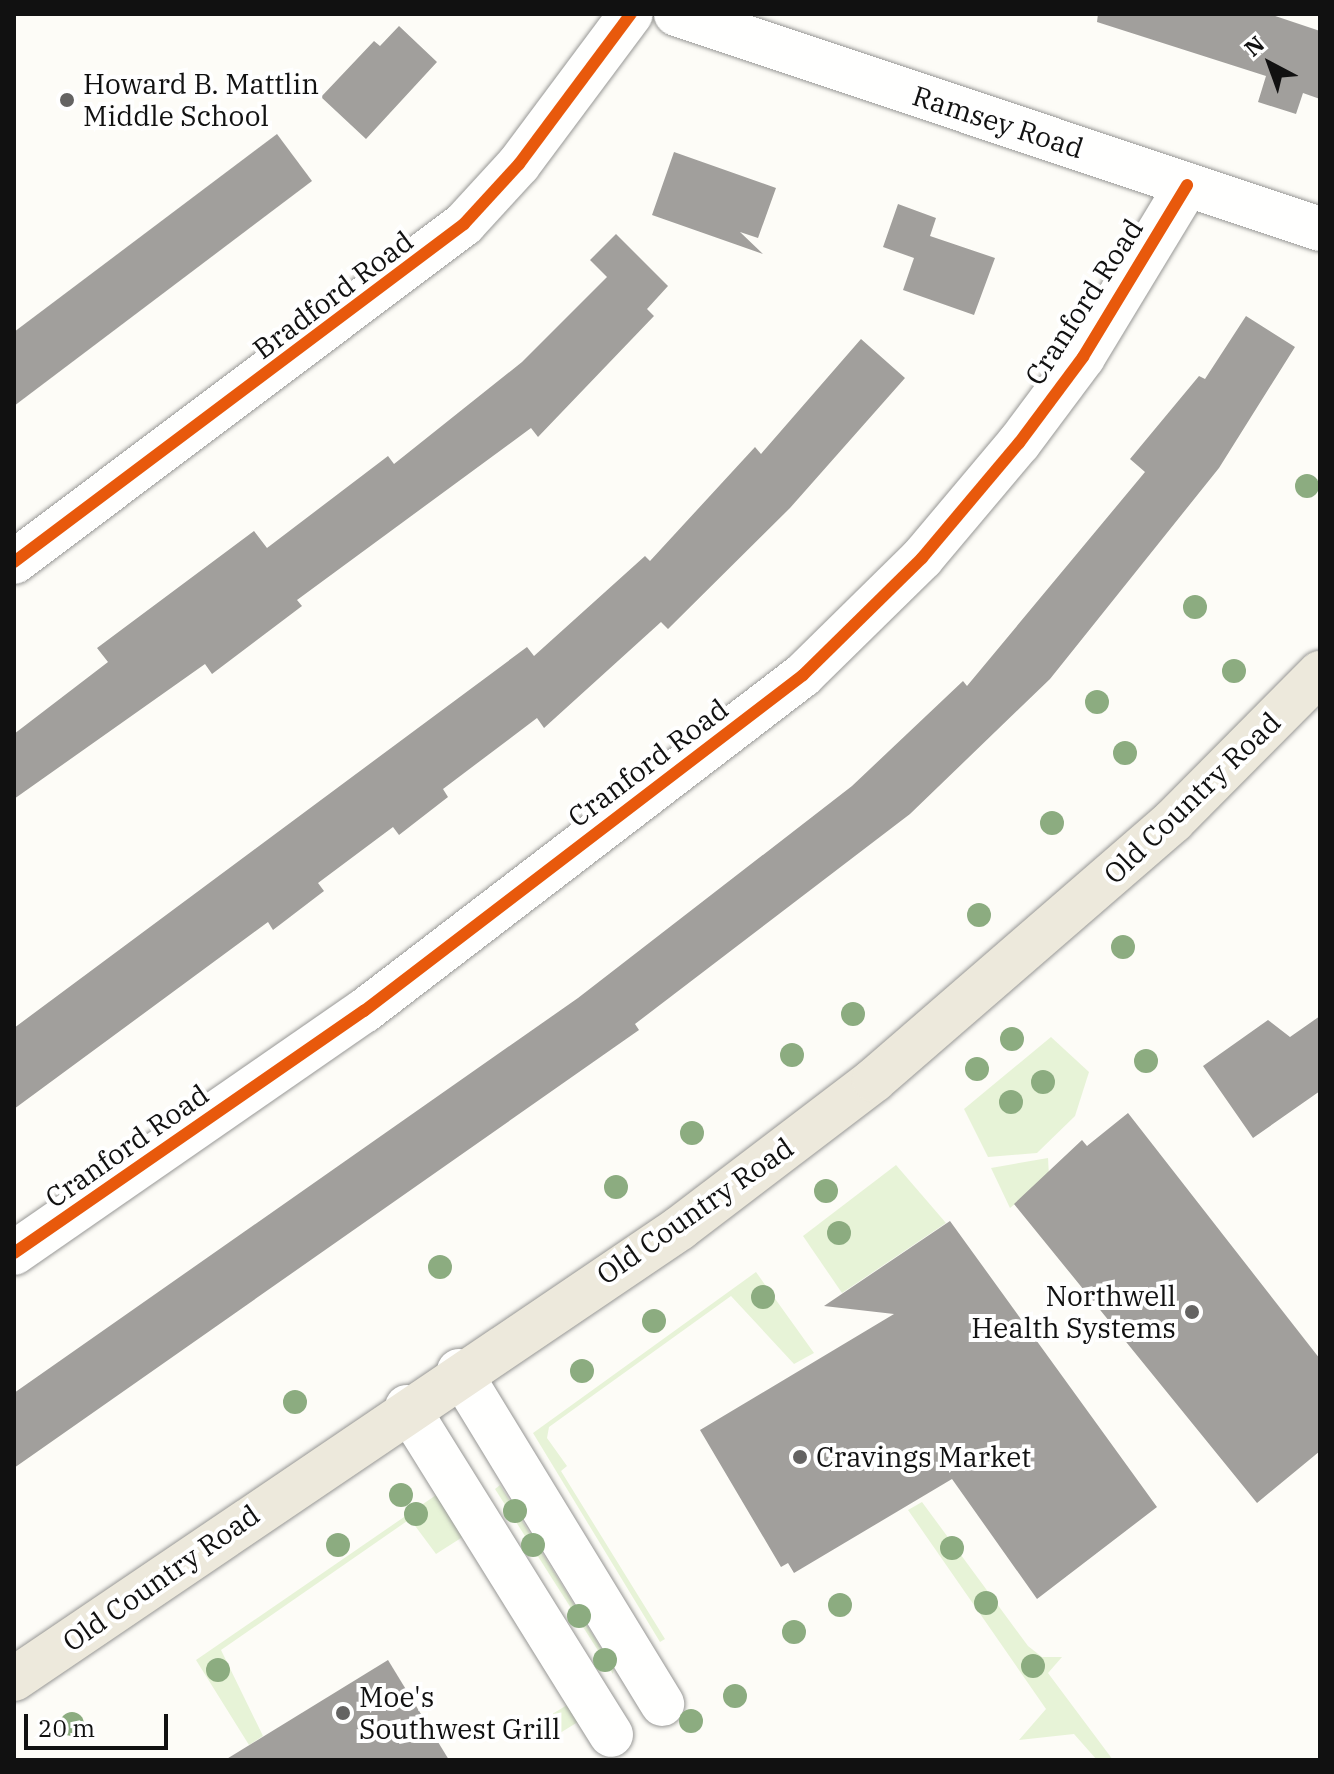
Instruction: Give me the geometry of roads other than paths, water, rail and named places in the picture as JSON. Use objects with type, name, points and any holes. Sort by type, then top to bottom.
[{"type":"main road","name":"Old Country Road","points":[[14,1679],[459,1371],[680,1228],[874,1080],[1173,821],[1320,673]]},
{"type":"street","name":"Bradford Road","points":[[14,562],[464,224],[539,140],[631,14]]},
{"type":"street","name":"Ramsey Road","points":[[676,14],[1320,229]]},
{"type":"street","name":"Cranford Road","points":[[14,1253],[364,1011],[803,675],[922,558],[1019,443],[1083,357],[1187,185]]},
{"type":"street","points":[[459,1371],[662,1704]]},
{"type":"street","points":[[407,1407],[611,1735]]},
{"type":"place","name":"Howard B. Mattlin Middle School","points":[[67,100]]},
{"type":"place","name":"Northwell Health Systems","points":[[1192,1312]]},
{"type":"place","name":"Cravings Market","points":[[800,1457]]},
{"type":"place","name":"Moe's Southwest Grill","points":[[343,1713]]}]
